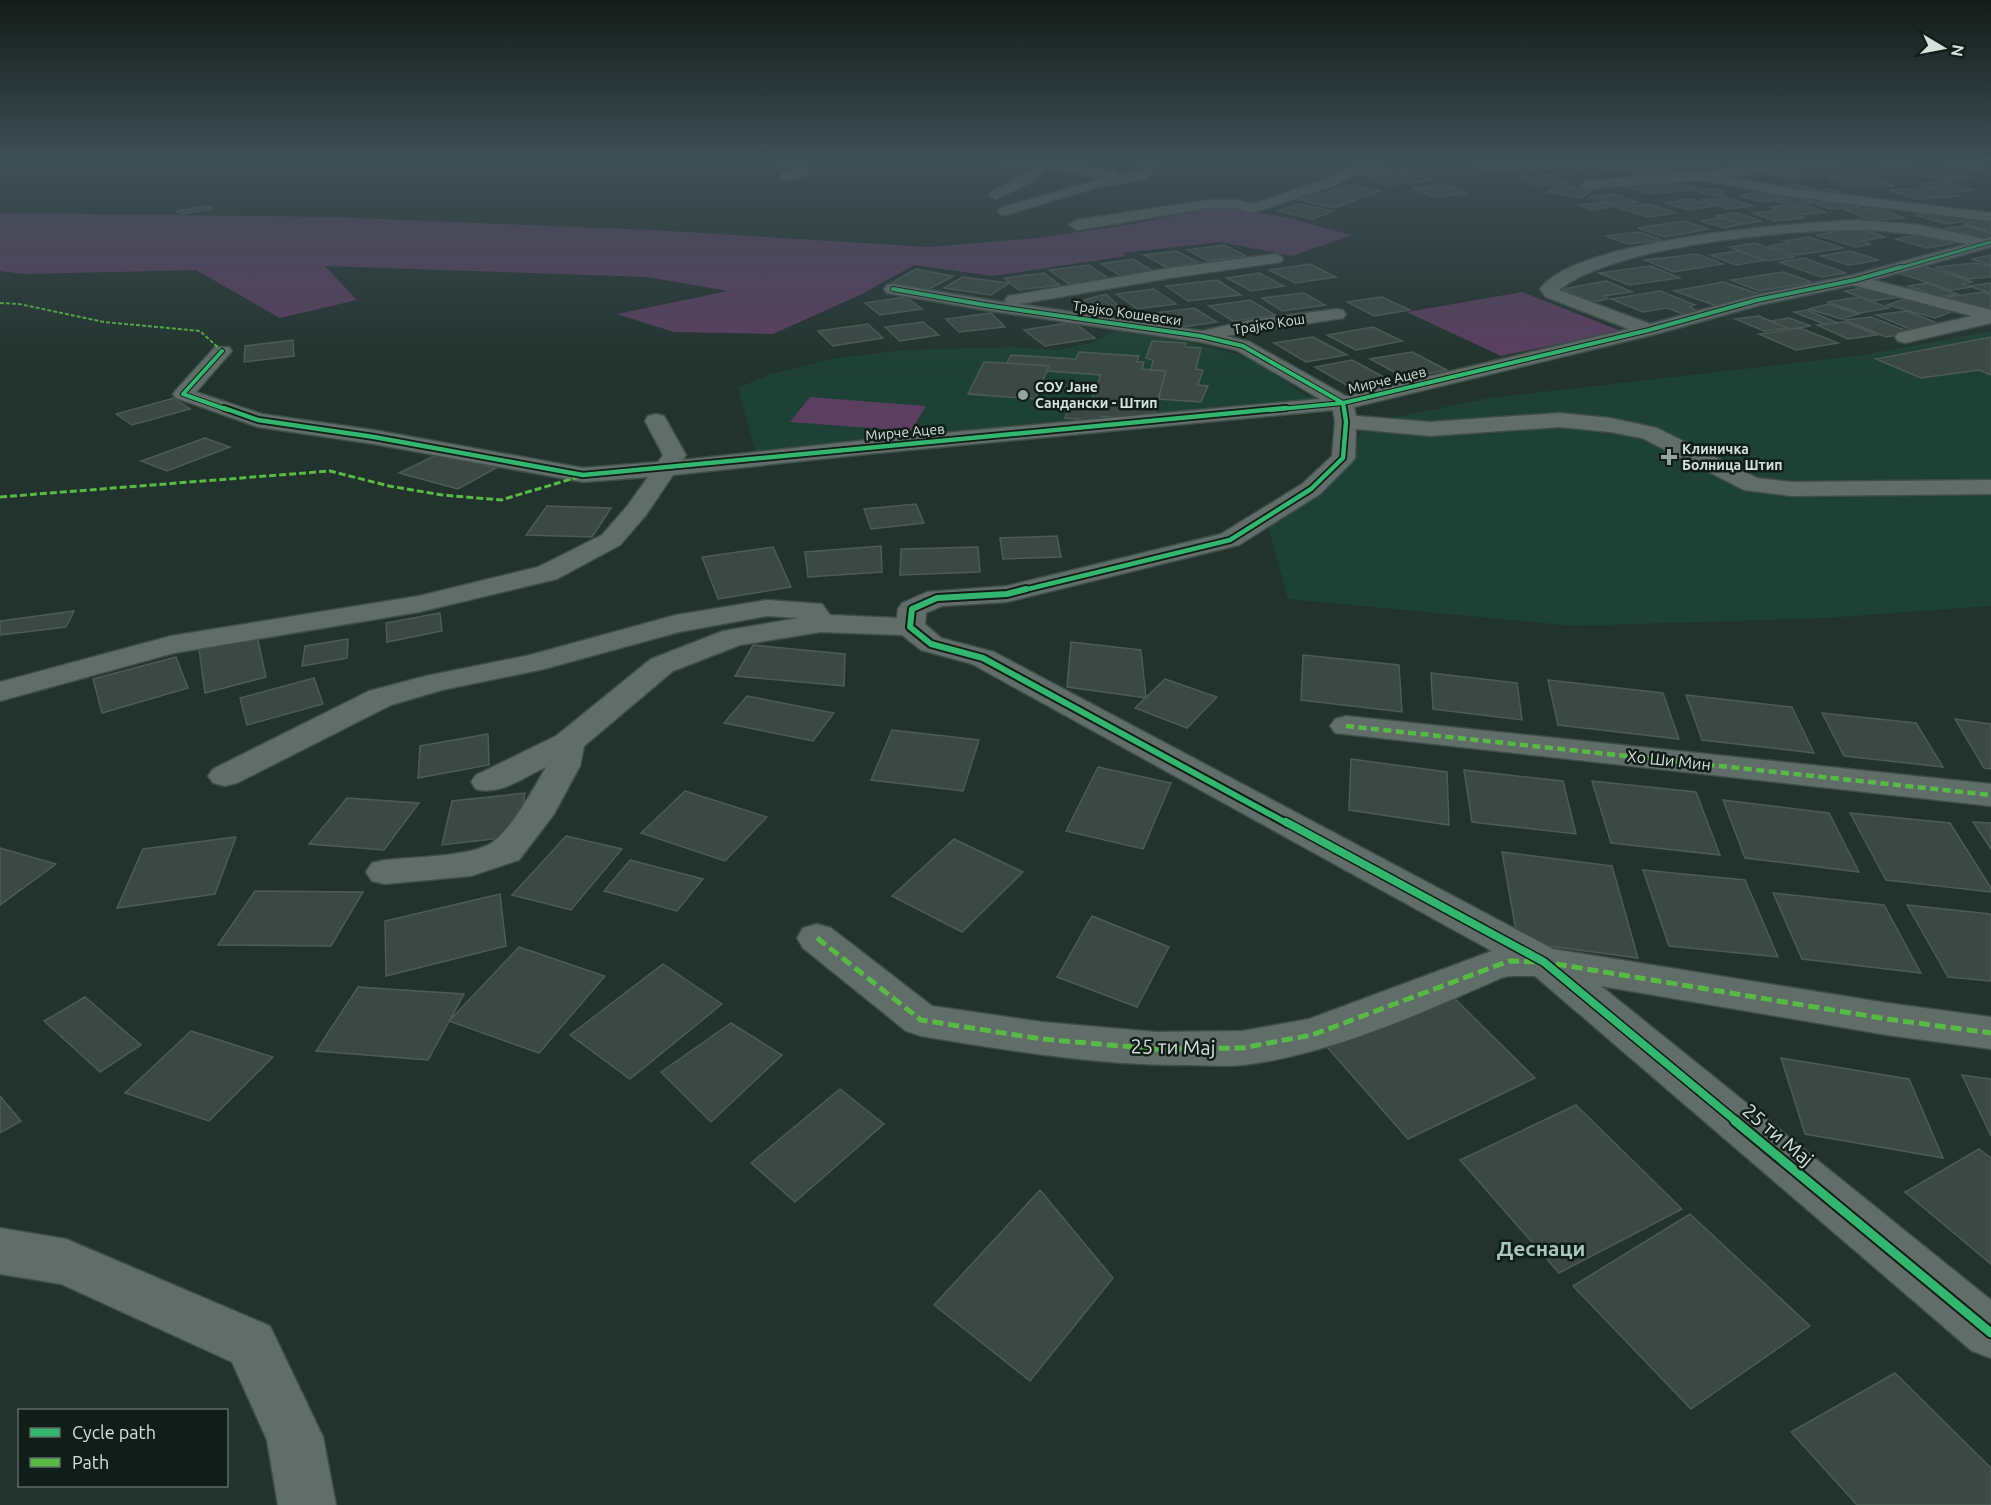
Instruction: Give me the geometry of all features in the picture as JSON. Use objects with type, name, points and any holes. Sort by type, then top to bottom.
[{"type":"street","points":[[1649,330],[1552,293],[1549,289],[1552,284],[1583,266],[1643,250],[1790,228]]},
{"type":"street","points":[[1908,228],[1988,243]]},
{"type":"street","name":"Мирче Ацев","points":[[222,351],[183,394],[258,420],[583,475],[665,469],[867,447],[1344,412],[1757,300],[1855,280],[1988,243]]},
{"type":"street","points":[[985,305],[1170,273],[1275,259]]},
{"type":"street","points":[[1855,280],[1991,316]]},
{"type":"street","name":"Трајко Кошевски","points":[[893,289],[985,305],[1201,336],[1243,346],[1344,412]]},
{"type":"street","name":"Трајко Кош","points":[[1201,336],[1251,326],[1337,314]]},
{"type":"street","points":[[1905,337],[1991,316]]},
{"type":"street","points":[[910,627],[912,609],[937,598],[1007,594],[1230,540],[1267,514],[1311,489],[1343,458],[1344,412],[1430,429],[1560,420],[1610,425],[1649,433],[1752,485],[1791,489],[1991,487]]},
{"type":"street","points":[[0,692],[171,645],[419,604],[547,573],[611,540],[637,510],[675,455],[656,421]]},
{"type":"street","points":[[225,776],[381,698],[437,682],[533,663],[676,624],[767,608],[812,610],[822,623]]},
{"type":"street","points":[[488,782],[568,743],[662,665],[733,637],[822,623],[910,627],[931,644],[983,658],[993,663],[1544,962]]},
{"type":"street","name":"Хо Ши Мин","points":[[1346,726],[1991,795]]},
{"type":"street","points":[[385,872],[471,864],[506,851],[536,814],[563,766],[568,743]]},
{"type":"street","name":"25 ти Мај","points":[[817,938],[921,1020],[1042,1039],[1156,1049],[1242,1048],[1312,1035],[1433,992],[1488,967],[1509,961],[1544,962],[1876,1018],[1991,1033]]},
{"type":"street","name":"25 ти Мај","points":[[1544,962],[1991,1333]]},
{"type":"street","points":[[0,1251],[66,1262],[252,1344],[295,1437],[307,1505]]},
{"type":"shaded area","points":[[0,228],[608,228],[929,247],[1037,238],[1104,228],[1327,228],[1352,235],[1292,256],[1220,242],[1122,253],[1126,256],[993,276],[914,265],[862,294],[773,334],[674,332],[617,314],[728,291],[647,277],[325,266],[357,300],[280,318],[196,270],[25,274],[0,271]]},
{"type":"shaded area","points":[[1522,292],[1621,331],[1501,356],[1407,312]]},
{"type":"shaded area","name":"СОУ Јане Сандански - Штип","points":[[1118,330],[1187,342],[1237,354],[1269,370],[1317,403],[780,453],[755,451],[738,388],[768,375],[830,359],[903,350],[1012,347],[1057,350],[1091,343]]},
{"type":"shaded area","name":"Клиничка Болница Штип","points":[[1991,331],[1991,606],[1827,618],[1573,626],[1288,599],[1268,526],[1327,490],[1367,423],[1489,398],[1864,355]]},
{"type":"shaded area","points":[[810,397],[926,406],[911,431],[790,422]]},
{"type":"building","points":[[1639,228],[1709,229],[1665,237]]},
{"type":"building","points":[[1858,228],[1886,237],[1861,241],[1871,244],[1856,247],[1816,235]]},
{"type":"building","points":[[1974,228],[1991,233],[1991,238],[1980,240],[1940,229]]},
{"type":"building","points":[[1639,232],[1662,240],[1628,244],[1605,236]]},
{"type":"building","points":[[1923,234],[1955,243],[1927,248],[1895,239]]},
{"type":"building","points":[[1809,237],[1843,248],[1796,255],[1769,246],[1789,243],[1784,241]]},
{"type":"building","points":[[1755,243],[1795,257],[1768,261],[1729,247]]},
{"type":"building","points":[[1224,245],[1246,256],[1208,261],[1187,250]]},
{"type":"building","points":[[1176,251],[1200,263],[1168,268],[1144,255]]},
{"type":"building","points":[[1738,251],[1765,260],[1736,265],[1710,255]]},
{"type":"building","points":[[1850,251],[1879,260],[1849,265],[1820,256]]},
{"type":"building","points":[[1697,254],[1723,264],[1673,272],[1645,260]]},
{"type":"building","points":[[1991,255],[1991,265],[1971,259]]},
{"type":"building","points":[[1804,258],[1846,273],[1821,277],[1779,262]]},
{"type":"building","points":[[1133,259],[1153,271],[1121,276],[1101,264]]},
{"type":"building","points":[[1976,263],[1991,266],[1991,277],[1968,279],[1935,267]]},
{"type":"building","points":[[1310,264],[1336,277],[1295,283],[1269,270]]},
{"type":"building","points":[[1089,265],[1110,279],[1069,284],[1049,270]]},
{"type":"building","points":[[1650,266],[1680,278],[1629,285],[1599,273]]},
{"type":"building","points":[[1924,266],[1973,282],[1962,284],[1972,287],[1951,290],[1892,271]]},
{"type":"building","points":[[916,269],[953,276],[929,289],[891,283]]},
{"type":"building","points":[[1783,272],[1812,282],[1759,291],[1731,280]]},
{"type":"building","points":[[1044,273],[1060,285],[1019,290],[1004,278]]},
{"type":"building","points":[[1259,273],[1284,286],[1251,291],[1227,278]]},
{"type":"building","points":[[962,277],[1009,283],[991,295],[944,288]]},
{"type":"building","points":[[1217,280],[1241,295],[1188,301],[1166,286]]},
{"type":"building","points":[[1606,281],[1632,292],[1604,296],[1608,299],[1593,302],[1562,289]]},
{"type":"building","points":[[1723,282],[1763,295],[1714,305],[1674,291]]},
{"type":"building","points":[[1927,283],[1957,294],[1938,297],[1908,286]]},
{"type":"building","points":[[1991,283],[1991,293],[1969,286]]},
{"type":"building","points":[[1872,287],[1900,297],[1871,301],[1844,291]]},
{"type":"building","points":[[1154,289],[1176,304],[1137,309],[1116,294]]},
{"type":"building","points":[[1660,291],[1695,305],[1689,307],[1700,312],[1683,314],[1667,308],[1643,312],[1611,299]]},
{"type":"building","points":[[1984,292],[1991,295],[1991,311],[1947,297]]},
{"type":"building","points":[[1304,293],[1325,305],[1282,311],[1262,298]]},
{"type":"building","points":[[1106,294],[1122,309],[1095,312],[1073,303]]},
{"type":"building","points":[[906,297],[922,309],[880,315],[865,303]]},
{"type":"building","points":[[1382,297],[1410,310],[1374,316],[1347,302]]},
{"type":"building","points":[[1860,297],[1889,308],[1860,313],[1827,302]]},
{"type":"building","points":[[1911,297],[1959,309],[1935,318],[1887,305]]},
{"type":"building","points":[[1250,300],[1275,315],[1233,321],[1209,306]]},
{"type":"building","points":[[1828,304],[1859,314],[1841,319],[1809,309]]},
{"type":"building","points":[[1194,308],[1217,322],[1175,328],[1154,313]]},
{"type":"building","points":[[1807,310],[1838,323],[1824,324],[1794,312]]},
{"type":"building","points":[[1907,311],[1942,325],[1910,329],[1876,315]]},
{"type":"building","points":[[991,313],[1005,327],[959,332],[946,319]]},
{"type":"building","points":[[1759,316],[1788,328],[1764,331],[1735,319]]},
{"type":"building","points":[[1871,317],[1912,333],[1886,337],[1845,320]]},
{"type":"building","points":[[1789,318],[1811,326],[1791,329],[1770,321]]},
{"type":"building","points":[[923,322],[939,335],[900,341],[885,327]]},
{"type":"building","points":[[1073,322],[1095,338],[1045,346],[1024,330]]},
{"type":"building","points":[[1845,322],[1877,335],[1848,339],[1817,325]]},
{"type":"building","points":[[868,324],[883,338],[833,346],[818,331]]},
{"type":"building","points":[[1373,327],[1402,341],[1356,350],[1327,335]]},
{"type":"building","points":[[1800,328],[1838,343],[1796,350],[1759,334]]},
{"type":"building","points":[[1313,337],[1347,355],[1306,362],[1274,343]]},
{"type":"building","points":[[1991,337],[1991,375],[1979,370],[1921,378],[1876,359]]},
{"type":"building","points":[[293,340],[294,356],[244,362],[245,346]]},
{"type":"building","points":[[1152,341],[1185,343],[1186,347],[1201,348],[1196,369],[1203,370],[1198,385],[1208,386],[1201,402],[1158,399],[1166,371],[1151,370],[1153,360],[1146,358]]},
{"type":"building","points":[[1079,352],[1139,356],[1137,362],[1144,362],[1142,369],[1166,371],[1153,420],[1101,416],[1100,421],[1065,418],[1071,405],[1089,406],[1101,375],[1047,371],[1049,366],[1007,363],[1011,355],[1076,359]]},
{"type":"building","points":[[1412,352],[1447,370],[1405,378],[1370,359]]},
{"type":"building","points":[[1352,360],[1389,380],[1350,387],[1315,367]]},
{"type":"building","points":[[984,362],[1049,366],[1035,399],[968,394]]},
{"type":"building","points":[[174,398],[190,409],[132,425],[116,414]]},
{"type":"building","points":[[205,438],[230,447],[167,471],[141,461]]},
{"type":"building","points":[[438,454],[496,468],[458,489],[399,473]]},
{"type":"building","points":[[916,504],[924,523],[871,529],[864,509]]},
{"type":"building","points":[[547,506],[611,508],[592,537],[526,535]]},
{"type":"building","points":[[1057,536],[1061,557],[1003,559],[1000,538]]},
{"type":"building","points":[[881,546],[882,572],[808,577],[805,552]]},
{"type":"building","points":[[773,547],[791,587],[718,599],[702,557]]},
{"type":"building","points":[[978,547],[980,572],[900,575],[901,549]]},
{"type":"building","points":[[74,611],[66,627],[0,635],[0,621]]},
{"type":"building","points":[[440,613],[442,631],[387,642],[386,623]]},
{"type":"building","points":[[257,636],[266,677],[205,693],[199,649]]},
{"type":"building","points":[[348,639],[347,658],[302,666],[305,646]]},
{"type":"building","points":[[1071,642],[1141,650],[1146,698],[1067,687]]},
{"type":"building","points":[[753,645],[845,654],[844,686],[735,676]]},
{"type":"building","points":[[1303,655],[1399,665],[1402,712],[1301,700]]},
{"type":"building","points":[[176,657],[188,688],[102,713],[93,679]]},
{"type":"building","points":[[1431,673],[1517,683],[1522,720],[1433,709]]},
{"type":"building","points":[[314,678],[323,704],[247,725],[240,698]]},
{"type":"building","points":[[1165,679],[1217,697],[1187,728],[1135,708]]},
{"type":"building","points":[[1548,680],[1663,693],[1679,739],[1558,725]]},
{"type":"building","points":[[1686,695],[1792,707],[1814,753],[1702,740]]},
{"type":"building","points":[[747,696],[834,713],[813,741],[724,723]]},
{"type":"building","points":[[1822,713],[1916,723],[1943,767],[1844,756]]},
{"type":"building","points":[[1955,719],[1991,724],[1991,769],[1984,768]]},
{"type":"building","points":[[892,730],[979,740],[963,791],[871,780]]},
{"type":"building","points":[[488,734],[489,765],[418,778],[420,746]]},
{"type":"building","points":[[1351,759],[1447,772],[1449,825],[1349,810]]},
{"type":"building","points":[[1098,767],[1171,783],[1143,849],[1066,831]]},
{"type":"building","points":[[1464,770],[1563,781],[1576,834],[1472,822]]},
{"type":"building","points":[[1592,781],[1696,792],[1720,855],[1611,843]]},
{"type":"building","points":[[685,791],[767,817],[725,861],[641,833]]},
{"type":"building","points":[[525,793],[518,836],[442,845],[452,801]]},
{"type":"building","points":[[347,798],[419,803],[384,850],[309,844]]},
{"type":"building","points":[[1723,800],[1829,813],[1859,872],[1745,858]]},
{"type":"building","points":[[1850,813],[1950,823],[1991,888],[1991,892],[1886,880]]},
{"type":"building","points":[[1973,822],[1991,823],[1991,849]]},
{"type":"building","points":[[566,836],[622,849],[571,910],[512,895]]},
{"type":"building","points":[[236,837],[215,894],[117,908],[143,849]]},
{"type":"building","points":[[954,839],[1023,872],[962,932],[892,896]]},
{"type":"building","points":[[0,848],[56,864],[0,905]]},
{"type":"building","points":[[1502,852],[1612,866],[1638,958],[1518,942]]},
{"type":"building","points":[[630,860],[703,879],[677,911],[604,891]]},
{"type":"building","points":[[1643,870],[1745,880],[1778,957],[1669,946]]},
{"type":"building","points":[[255,891],[363,892],[331,946],[218,945]]},
{"type":"building","points":[[1773,893],[1884,905],[1921,973],[1802,959]]},
{"type":"building","points":[[500,894],[506,946],[386,976],[385,921]]},
{"type":"building","points":[[1907,905],[1991,914],[1991,981],[1948,977]]},
{"type":"building","points":[[1092,916],[1169,947],[1137,1007],[1057,977]]},
{"type":"building","points":[[519,947],[605,976],[539,1053],[449,1021]]},
{"type":"building","points":[[663,964],[722,1004],[630,1079],[570,1035]]},
{"type":"building","points":[[358,987],[464,994],[428,1060],[316,1051]]},
{"type":"building","points":[[1450,994],[1535,1078],[1408,1139],[1327,1047]]},
{"type":"building","points":[[85,997],[141,1045],[100,1072],[44,1021]]},
{"type":"building","points":[[731,1023],[782,1055],[711,1122],[661,1072]]},
{"type":"building","points":[[191,1031],[273,1057],[209,1121],[125,1093]]},
{"type":"building","points":[[1781,1058],[1909,1079],[1943,1158],[1805,1134]]},
{"type":"building","points":[[1962,1075],[1991,1079],[1991,1136]]},
{"type":"building","points":[[840,1089],[884,1124],[795,1202],[751,1163]]},
{"type":"building","points":[[0,1096],[21,1121],[0,1133]]},
{"type":"building","points":[[1576,1105],[1682,1209],[1559,1273],[1460,1160]]},
{"type":"building","points":[[1979,1149],[1991,1158],[1991,1264],[1905,1192]]},
{"type":"building","points":[[1040,1190],[1113,1278],[1030,1381],[934,1305]]},
{"type":"building","points":[[1690,1214],[1810,1326],[1691,1409],[1573,1286]]},
{"type":"building","points":[[1895,1373],[1991,1468],[1991,1505],[1857,1505],[1791,1432]]},
{"type":"marked path","points":[[0,303],[19,304],[104,322],[200,331],[222,351]]},
{"type":"marked path","points":[[0,497],[330,471],[389,486],[442,495],[501,500],[578,477]]},
{"type":"marked path","points":[[1346,726],[1991,795]]},
{"type":"marked path","points":[[817,938],[921,1020],[1042,1039],[1156,1049],[1242,1048],[1312,1035],[1509,961],[1544,962],[1887,1019],[1991,1033]]},
{"type":"cycle path","points":[[222,351],[183,394],[258,420],[374,437],[583,475],[1343,403],[1649,330],[1757,300],[1855,280],[1991,242]]},
{"type":"cycle path","points":[[893,289],[985,305],[1201,336],[1243,346],[1343,403],[1346,422],[1343,458],[1311,489],[1230,540],[1007,594],[937,598],[912,609],[910,627],[931,644],[983,658],[1544,962],[1991,1333]]},
{"type":"place","name":"СОУ Јане Сандански - Штип","points":[[1023,395]]},
{"type":"place","name":"Клиничка Болница Штип","points":[[1669,457]]},
{"type":"district","name":"Деснаци","points":[[1541,1249]]}]
